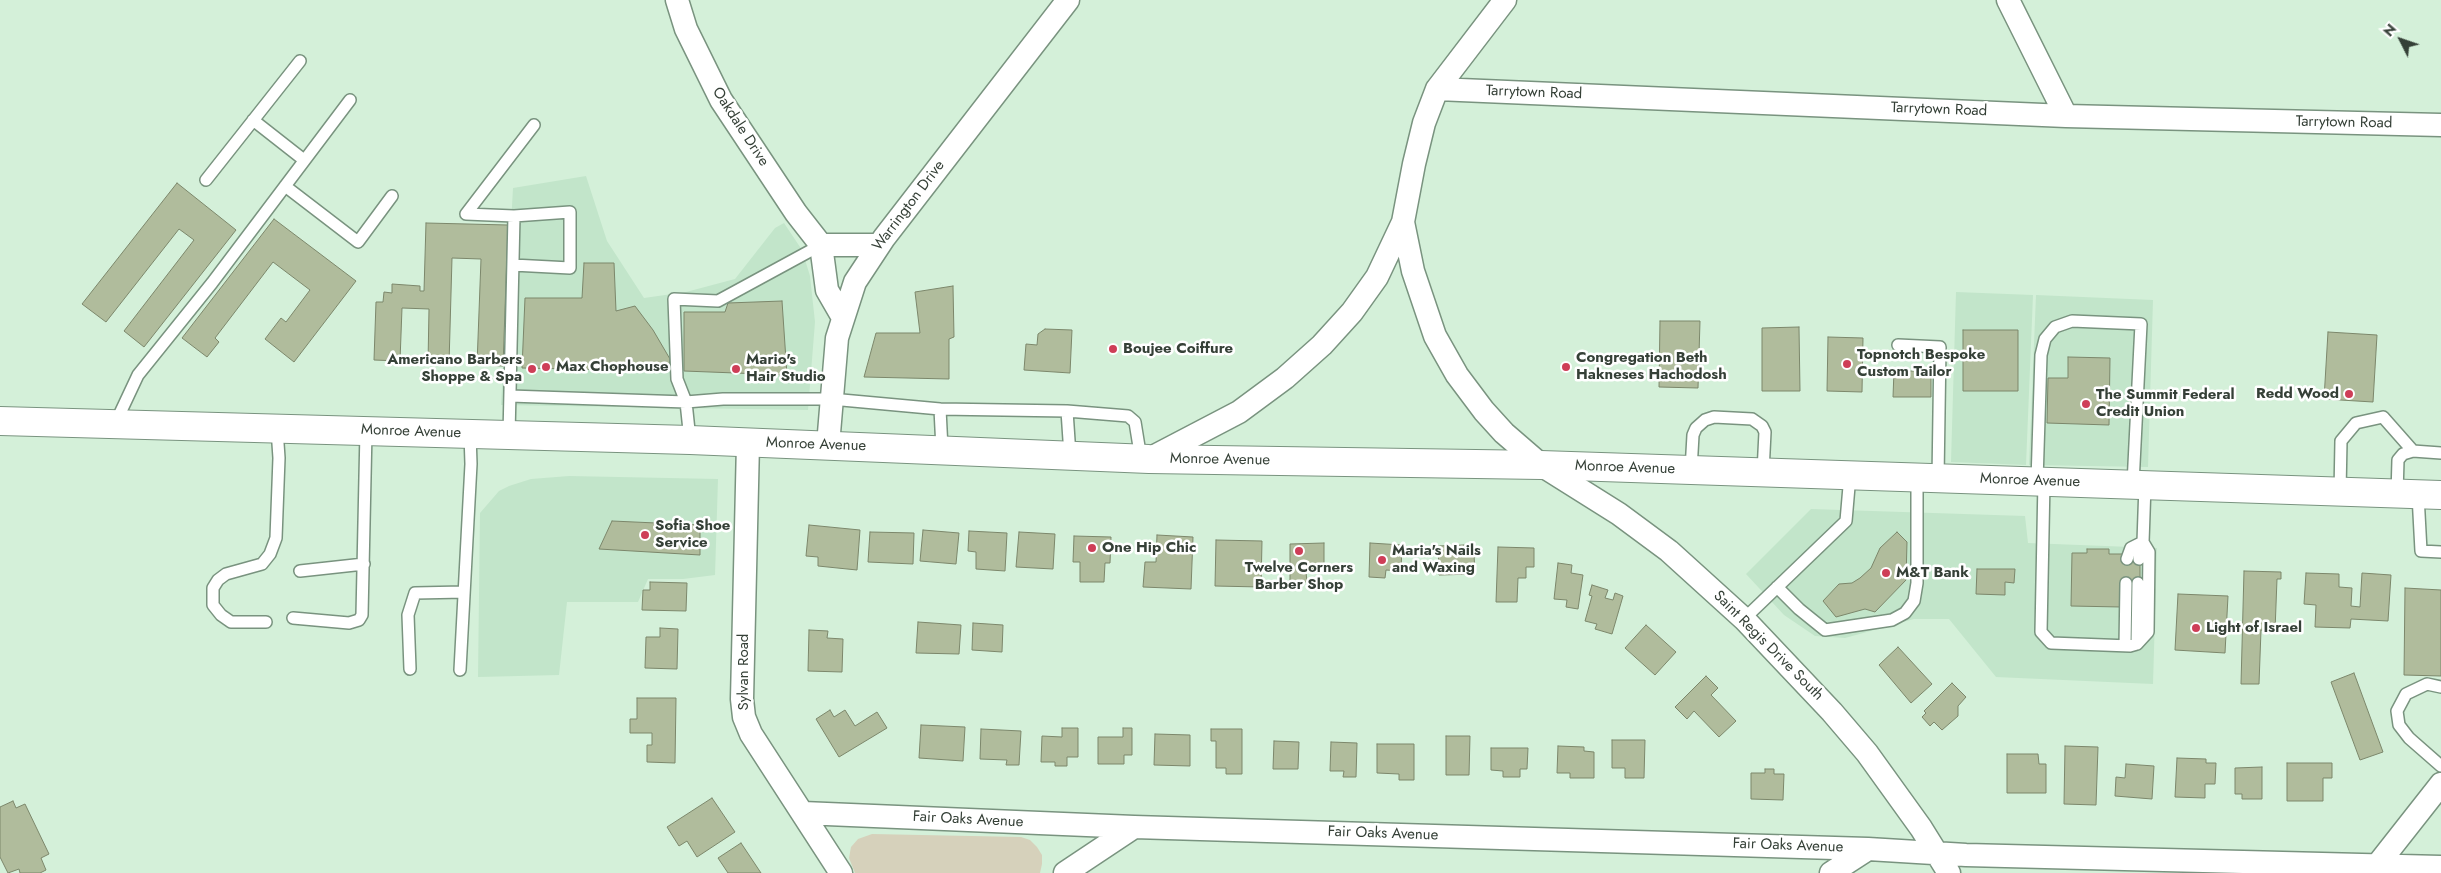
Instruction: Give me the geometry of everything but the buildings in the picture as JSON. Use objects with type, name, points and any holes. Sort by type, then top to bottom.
[{"type":"main road","name":"Monroe Avenue","points":[[0,421],[690,440],[942,449],[1145,459],[1541,465],[2419,495]]},
{"type":"street","name":"Oakdale Drive","points":[[676,0],[686,29],[721,100],[796,213],[821,245]]},
{"type":"street","name":"Warrington Drive","points":[[828,446],[833,362],[842,316],[855,282],[879,245],[1068,0]]},
{"type":"street","points":[[1145,459],[1238,412],[1285,378],[1322,345],[1352,312],[1377,277],[1403,222],[1424,123],[1437,89],[1505,0]]},
{"type":"street","points":[[2008,0],[2066,116]]},
{"type":"street","name":"Tarrytown Road","points":[[1437,89],[2066,116],[2441,125]]},
{"type":"street","name":"Saint Regis Drive South","points":[[1403,222],[1413,271],[1426,315],[1452,367],[1484,411],[1541,465],[1619,514],[1670,551],[1744,619],[1855,739],[1949,873]]},
{"type":"street","points":[[842,316],[827,290],[821,245],[879,245]]},
{"type":"street","name":"Sylvan Road","points":[[748,443],[742,699],[744,717],[751,734],[841,873]]},
{"type":"street","points":[[2373,869],[2441,784]]},
{"type":"street","name":"Fair Oaks Avenue","points":[[803,813],[1134,827],[1868,849],[1937,854],[2373,869],[2441,867]]},
{"type":"street","points":[[1065,873],[1134,827]]},
{"type":"street","points":[[1831,873],[1868,849]]},
{"type":"lane","points":[[206,180],[300,61]]},
{"type":"lane","points":[[115,424],[138,375],[212,283],[350,100]]},
{"type":"lane","points":[[253,120],[304,160]]},
{"type":"lane","points":[[513,266],[570,268],[570,212],[514,216],[466,214],[534,125]]},
{"type":"lane","points":[[285,186],[358,242],[392,196]]},
{"type":"lane","points":[[510,435],[514,216]]},
{"type":"lane","points":[[690,440],[686,402],[677,379],[674,299],[718,301],[821,245]]},
{"type":"lane","points":[[2072,321],[2141,324],[2139,484],[2142,542],[2149,552],[2148,632],[2137,644],[2125,646],[2051,643],[2041,632],[2040,481],[2041,355],[2045,339],[2055,327],[2072,321]]},
{"type":"lane","points":[[1777,587],[1799,609],[1825,630],[1892,620],[1905,613],[1914,601],[1940,347],[1898,345]]},
{"type":"lane","points":[[510,396],[686,402],[723,399],[831,399],[940,409],[1067,411],[1128,416],[1135,422],[1145,459]]},
{"type":"lane","points":[[940,409],[942,449]]},
{"type":"lane","points":[[1067,411],[1070,455]]},
{"type":"lane","points":[[1691,470],[1693,435],[1696,428],[1705,420],[1714,416],[1752,420],[1762,426],[1765,432],[1764,472]]},
{"type":"lane","points":[[2340,492],[2341,441],[2356,423],[2383,417],[2413,451]]},
{"type":"lane","points":[[266,622],[231,622],[221,615],[213,605],[213,588],[218,580],[226,574],[262,564],[270,554],[276,538],[279,458],[277,429]]},
{"type":"lane","points":[[292,618],[349,624],[359,620],[362,615],[366,431]]},
{"type":"lane","points":[[460,670],[471,464],[470,434]]},
{"type":"lane","points":[[2441,453],[2413,451],[2403,454],[2398,460],[2419,495],[2421,551],[2441,552]]},
{"type":"lane","points":[[1744,619],[1846,521],[1850,475]]},
{"type":"lane","points":[[2133,559],[2131,548],[2142,542]]},
{"type":"lane","points":[[300,571],[364,564]]},
{"type":"lane","points":[[2125,646],[2132,583],[2137,644]]},
{"type":"lane","points":[[410,669],[408,615],[415,593],[464,592]]},
{"type":"lane","points":[[2441,687],[2427,684],[2406,694],[2397,711],[2399,726],[2409,738],[2441,766]]},
{"type":"shaded area","points":[[586,176],[607,241],[644,298],[686,292],[735,279],[775,228],[784,223],[802,250],[810,276],[815,322],[808,410],[501,405],[513,188]]},
{"type":"shaded area","points":[[1956,292],[2033,295],[2026,465],[1951,462]]},
{"type":"shaded area","points":[[2036,295],[2153,300],[2148,467],[2029,465]]},
{"type":"shaded area","points":[[569,476],[718,479],[715,575],[683,579],[648,579],[638,602],[567,602],[559,675],[478,677],[480,513],[499,491],[509,486],[531,479]]},
{"type":"shaded area","points":[[1811,509],[2025,516],[2028,543],[2157,548],[2153,684],[1996,677],[1949,619],[1914,619],[1845,638],[1815,636],[1784,615],[1746,574]]},
{"type":"shaded area","points":[[872,834],[1021,837],[1030,840],[1037,847],[1042,855],[1042,864],[1040,873],[855,873],[849,858],[851,847],[858,839]]},
{"type":"place","name":"Boujee Coiffure","points":[[1113,349]]},
{"type":"place","name":"Topnotch Bespoke Custom Tailor","points":[[1847,364]]},
{"type":"place","name":"Max Chophouse","points":[[546,367]]},
{"type":"place","name":"Congregation Beth Hakneses Hachodosh","points":[[1566,367]]},
{"type":"place","name":"Americano Barbers Shoppe & Spa","points":[[532,369]]},
{"type":"place","name":"Mario's Hair Studio","points":[[736,369]]},
{"type":"place","name":"Redd Wood","points":[[2349,394]]},
{"type":"place","name":"The Summit Federal Credit Union","points":[[2086,404]]},
{"type":"place","name":"Sofia Shoe Service","points":[[645,535]]},
{"type":"place","name":"One Hip Chic","points":[[1092,548]]},
{"type":"place","name":"Twelve Corners Barber Shop","points":[[1299,551]]},
{"type":"place","name":"Maria's Nails and Waxing","points":[[1382,560]]},
{"type":"place","name":"M&T Bank","points":[[1886,573]]},
{"type":"place","name":"Light of Israel","points":[[2196,628]]}]
